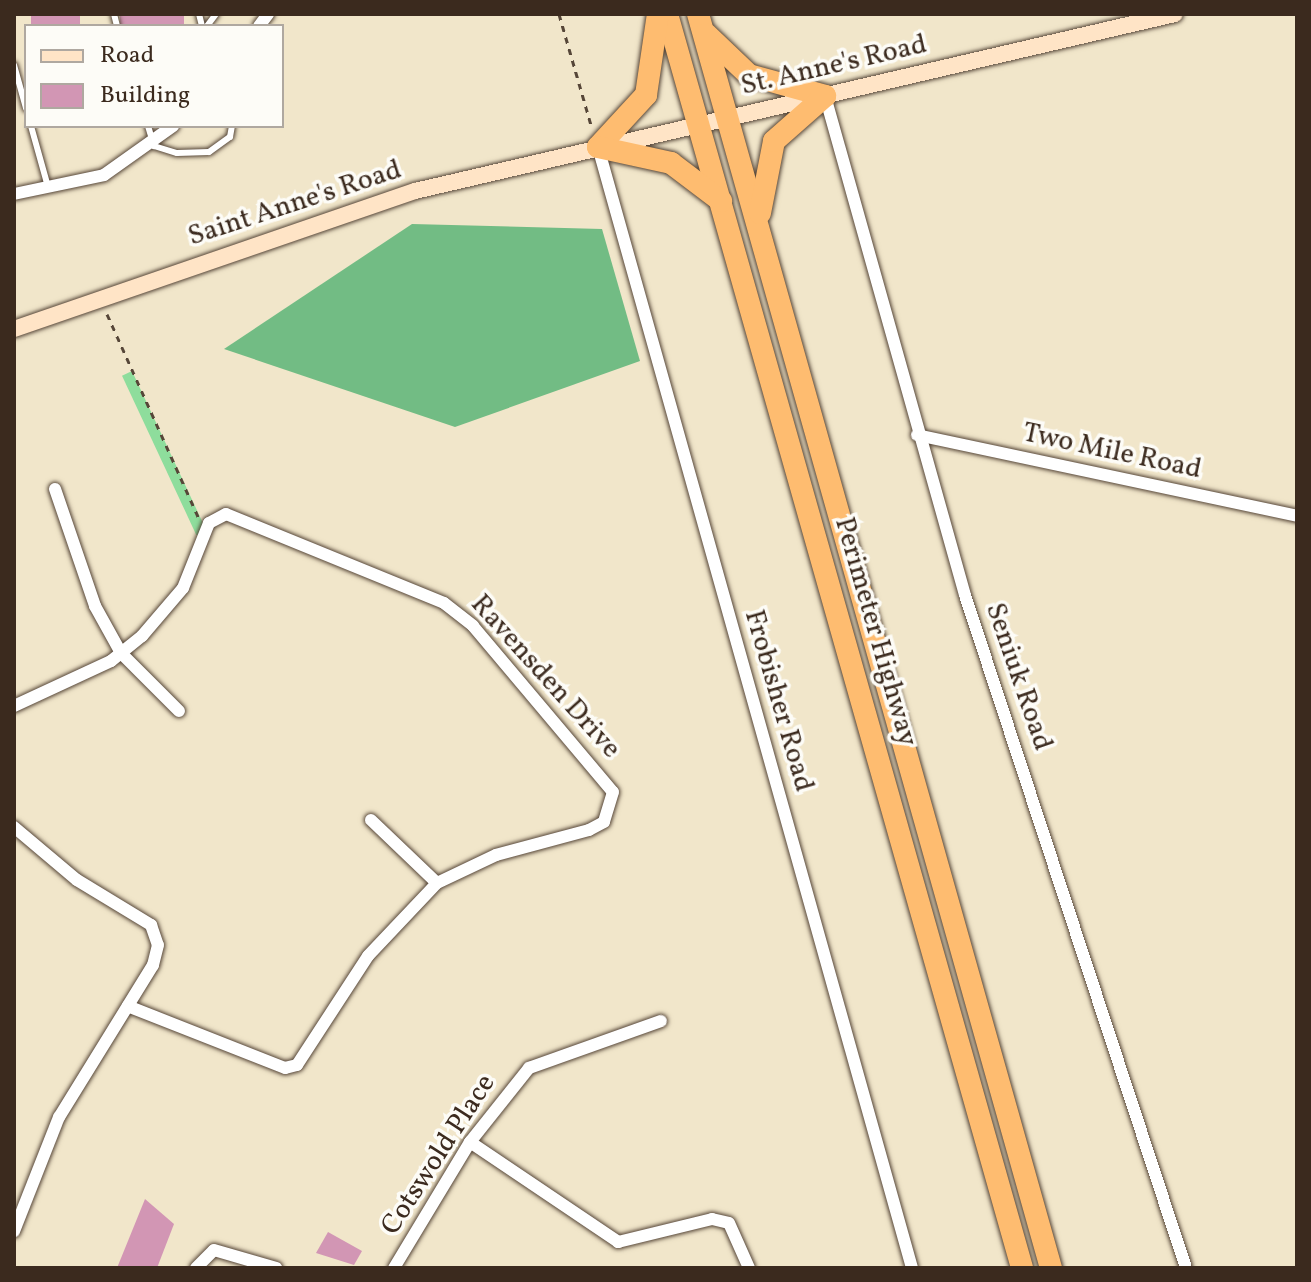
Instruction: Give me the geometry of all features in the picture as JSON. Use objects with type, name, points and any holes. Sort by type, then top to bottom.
[{"type":"highway","points":[[598,147],[646,95],[658,14]]},
{"type":"highway","name":"Perimeter Highway","points":[[667,14],[1022,1268]]},
{"type":"highway","points":[[700,21],[749,75],[825,96]]},
{"type":"highway","name":"Perimeter Highway","points":[[700,21],[1051,1268]]},
{"type":"highway","points":[[759,226],[774,141],[825,96]]},
{"type":"highway","points":[[598,147],[671,163],[722,202]]},
{"type":"main road","name":"St. Anne's Road","points":[[598,147],[1175,14]]},
{"type":"main road","name":"Saint Anne's Road","points":[[14,329],[403,195],[598,147]]},
{"type":"street","name":"Seniuk Road","points":[[825,96],[917,435],[1186,1268]]},
{"type":"street","points":[[14,194],[104,175],[154,146],[171,128]]},
{"type":"street","name":"Frobisher Road","points":[[598,147],[912,1268]]},
{"type":"street","name":"Two Mile Road","points":[[917,435],[1297,516]]},
{"type":"street","points":[[55,489],[79,571],[121,653],[179,711]]},
{"type":"street","name":"Ravensden Drive","points":[[128,1006],[285,1068],[297,1065],[368,956],[437,883],[496,855],[589,830],[604,822],[613,792],[473,626],[418,587],[226,514],[215,517],[206,533]]},
{"type":"street","points":[[14,706],[121,653],[183,588],[206,533]]},
{"type":"street","points":[[371,820],[437,883]]},
{"type":"street","points":[[14,827],[157,934],[153,965],[59,1117],[14,1231]]},
{"type":"street","name":"Cotswold Place","points":[[394,1268],[470,1142],[529,1068],[661,1021]]},
{"type":"street","points":[[470,1142],[618,1242],[712,1219],[729,1223],[749,1268]]},
{"type":"street","points":[[196,1268],[214,1250],[276,1268]]},
{"type":"lane","points":[[14,65],[24,101]]},
{"type":"lane","points":[[32,128],[48,187]]},
{"type":"lane","points":[[149,128],[154,146],[209,152],[230,137],[232,128]]},
{"type":"path","points":[[559,14],[598,147]]},
{"type":"path","points":[[102,298],[129,375],[206,533]]},
{"type":"green space","points":[[412,224],[602,229],[640,361],[455,427],[224,349]]},
{"type":"green space","points":[[132,371],[206,531],[196,535],[122,376]]},
{"type":"building","points":[[31,14],[80,14],[80,24],[31,24]]},
{"type":"building","points":[[120,14],[184,14],[184,24],[120,24]]},
{"type":"building","points":[[145,1199],[174,1224],[157,1268],[117,1268]]},
{"type":"building","points":[[328,1232],[362,1251],[354,1265],[316,1253]]}]
